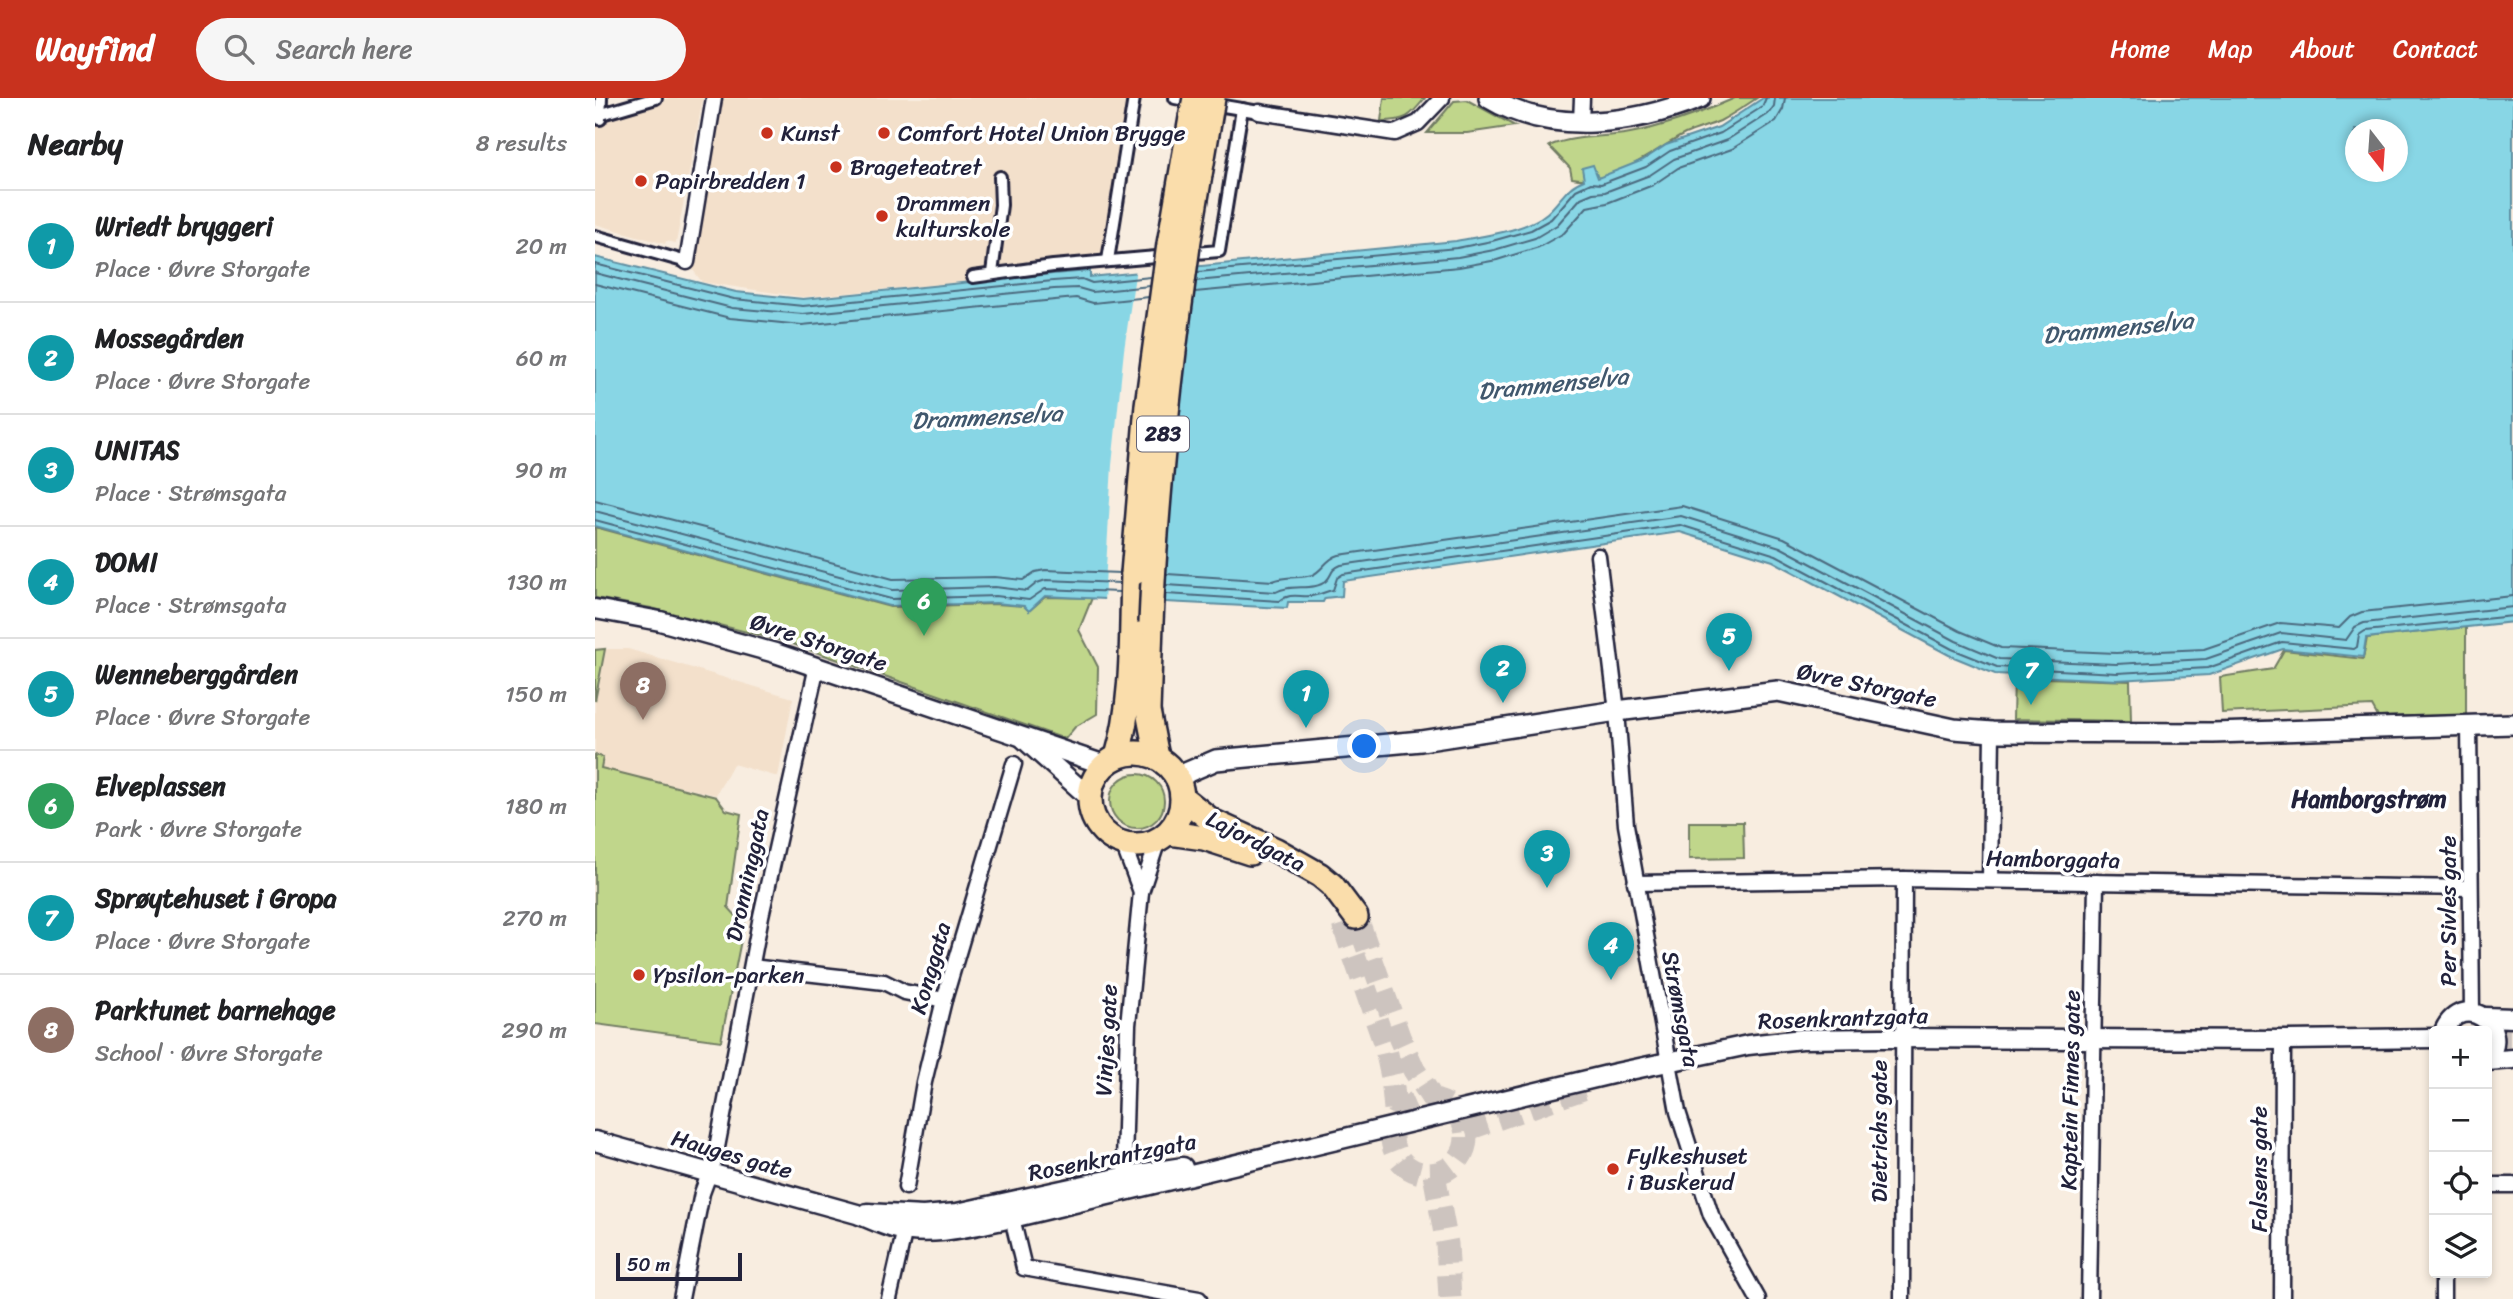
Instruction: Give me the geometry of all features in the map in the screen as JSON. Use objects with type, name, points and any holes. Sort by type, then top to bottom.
[{"type":"main road","name":"283","points":[[1157,757],[1147,711],[1141,623],[1147,405],[1179,245],[1198,113],[1213,98]]},
{"type":"main road","points":[[1489,98],[1530,116],[1581,122],[1636,116],[1700,98]]},
{"type":"main road","name":"283","points":[[1091,799],[1096,776],[1111,761],[1127,713],[1141,623]]},
{"type":"main road","name":"Øvre Storgate","points":[[1180,789],[1188,772],[1216,760],[1421,741],[1617,711],[1778,691],[1954,729],[1992,732],[2216,733],[2513,724]]},
{"type":"main road","points":[[1091,799],[1095,819],[1100,827],[1114,840],[1123,844],[1147,845],[1163,836],[1179,816],[1180,789],[1166,764],[1157,757],[1131,754],[1111,761]]},
{"type":"main road","name":"Lajordgata","points":[[1163,836],[1204,838],[1268,861],[1314,889],[1349,920],[1332,885],[1320,875],[1276,850],[1212,821],[1180,789]]},
{"type":"street","points":[[601,98],[598,117],[656,98]]},
{"type":"street","points":[[595,236],[687,262],[714,98]]},
{"type":"street","points":[[1108,260],[1134,98]]},
{"type":"street","points":[[1175,98],[1395,133],[1418,123],[1442,98]]},
{"type":"street","points":[[1581,122],[1582,98]]},
{"type":"street","points":[[973,277],[1108,260],[1219,251],[1242,109]]},
{"type":"street","points":[[992,273],[1002,205],[1000,177]]},
{"type":"street","name":"Strømsgata","points":[[1598,556],[1617,711],[1626,825],[1678,1112],[1711,1215],[1758,1299]]},
{"type":"street","name":"Øvre Storgate","points":[[595,609],[660,621],[817,666],[951,711],[1024,739],[1111,761]]},
{"type":"street","name":"Dronninggata","points":[[681,1299],[707,1174],[715,1158],[761,916],[817,666]]},
{"type":"street","name":"Per Sivles gate","points":[[2469,724],[2470,888],[2478,1015]]},
{"type":"street","points":[[1990,880],[1992,732]]},
{"type":"street","name":"Øvre Storgate","points":[[1024,739],[1091,799]]},
{"type":"street","name":"Konggata","points":[[906,1187],[924,1082],[944,1000],[1014,764]]},
{"type":"street","name":"Vinjes gate","points":[[1128,1183],[1124,1162],[1128,1025],[1141,892],[1163,836]]},
{"type":"street","name":"Vinjes gate","points":[[1123,844],[1141,892]]},
{"type":"street","name":"Dietrichs gate","points":[[1902,1299],[1904,880]]},
{"type":"street","name":"Hamborggata","points":[[1635,883],[1990,880],[2470,888]]},
{"type":"street","name":"Kaptein Finnes gate","points":[[2089,1299],[2096,882]]},
{"type":"street","points":[[751,967],[884,982],[904,992],[944,1000]]},
{"type":"street","points":[[2478,1015],[2490,1026]]},
{"type":"street","points":[[2447,1026],[2455,1016],[2513,1018]]},
{"type":"street","points":[[2492,1027],[2496,1039],[2492,1051]]},
{"type":"street","name":"Rosenkrantzgata","points":[[1011,1210],[1208,1163],[1225,1165],[1748,1045],[1802,1039],[2429,1038]]},
{"type":"street","name":"Falsens gate","points":[[2282,1299],[2283,1040]]},
{"type":"street","points":[[2492,1060],[2513,1059]]},
{"type":"street","name":"Hauges gate","points":[[595,1141],[857,1214],[890,1227],[907,1223],[942,1232],[1011,1210]]},
{"type":"street","points":[[2492,1185],[2513,1185]]},
{"type":"street","points":[[1011,1210],[1024,1268],[1199,1299]]},
{"type":"street","points":[[889,1299],[907,1223]]},
{"type":"street","points":[[2443,1278],[2443,1299]]},
{"type":"shaded area","name":"Papirbredden 1","points":[[668,98],[703,98],[676,243],[666,241],[665,244],[595,224],[595,121]]},
{"type":"shaded area","points":[[715,98],[1134,98],[1108,260],[1093,270],[803,297],[702,282],[687,262]]},
{"type":"shaded area","points":[[605,649],[628,649],[793,698],[778,777],[733,764],[716,795],[600,768],[603,757],[595,755],[595,701]]},
{"type":"green space","points":[[1384,98],[1425,98],[1407,117],[1381,121]]},
{"type":"green space","points":[[1735,98],[1757,98],[1720,121],[1685,134],[1631,166],[1602,177],[1572,178],[1570,168],[1549,146],[1569,140],[1620,135],[1657,127]]},
{"type":"green space","points":[[1467,100],[1515,126],[1467,133],[1427,133],[1454,101]]},
{"type":"green space","points":[[595,527],[890,607],[996,604],[1024,606],[1029,611],[1045,597],[1092,598],[1079,630],[1098,667],[1097,714],[1075,727],[1065,739],[787,642],[651,608],[595,598]]},
{"type":"green space","points":[[2466,627],[2466,715],[2378,717],[2372,706],[2222,713],[2220,677],[2273,669],[2284,650],[2363,659],[2367,638]]},
{"type":"green space","points":[[605,649],[595,701],[595,650]]},
{"type":"green space","points":[[2014,677],[2130,681],[2131,721],[2013,719]]},
{"type":"green space","points":[[595,755],[603,757],[601,768],[716,797],[726,810],[741,814],[728,907],[737,917],[745,920],[721,1041],[595,1024]]},
{"type":"green space","points":[[1142,774],[1152,778],[1160,786],[1164,801],[1160,816],[1152,824],[1132,828],[1122,824],[1114,816],[1110,796],[1114,786],[1122,778]]},
{"type":"green space","points":[[1689,822],[1743,822],[1744,858],[1689,859]]},
{"type":"water","name":"Drammenselva","points":[[1763,98],[2513,98],[2513,622],[2366,638],[2363,657],[2283,649],[2209,675],[2117,680],[1995,674],[1949,655],[1773,561],[1680,532],[1343,581],[1342,596],[1325,598],[1323,602],[1288,602],[1287,608],[1045,596],[1029,611],[1024,606],[996,603],[890,606],[595,526],[595,257],[736,292],[803,299],[1090,271],[1090,277],[1456,241],[1504,232],[1528,224],[1547,213],[1564,194],[1584,180],[1582,168],[1593,165],[1598,178],[1643,160],[1666,145],[1719,127]]},
{"type":"pier","points":[[1195,262],[1175,405],[1160,604],[1104,602],[1112,465],[1136,268]]},
{"type":"tunnel","points":[[1343,924],[1385,1045],[1392,1077],[1396,1120]]},
{"type":"tunnel","points":[[1360,927],[1400,1039],[1414,1070],[1434,1101]]},
{"type":"tunnel","points":[[2492,1040],[2513,1040]]},
{"type":"tunnel","points":[[1465,1130],[1591,1086]]},
{"type":"tunnel","points":[[1429,1100],[1443,1103],[1455,1111],[1463,1123],[1466,1137],[1463,1151],[1455,1163],[1443,1171],[1429,1174],[1415,1171],[1403,1163],[1395,1151],[1392,1137],[1395,1123],[1403,1111],[1415,1103],[1429,1100]]},
{"type":"tunnel","points":[[1434,1174],[1447,1244],[1450,1299]]},
{"type":"place","name":"Kunst","points":[[767,133]]},
{"type":"place","name":"Comfort Hotel Union Brygge","points":[[884,133]]},
{"type":"place","name":"Brageteatret","points":[[836,167]]},
{"type":"place","name":"Papirbredden 1","points":[[641,181]]},
{"type":"place","name":"Drammen kulturskole","points":[[882,216]]},
{"type":"place","name":"Elveplassen","points":[[924,636]]},
{"type":"place","name":"Wenneberggården","points":[[1729,671]]},
{"type":"place","name":"Mossegården","points":[[1503,703]]},
{"type":"place","name":"Sprøytehuset i Gropa","points":[[2031,705]]},
{"type":"place","name":"Parktunet barnehage","points":[[643,720]]},
{"type":"place","name":"Wriedt bryggeri","points":[[1306,728]]},
{"type":"place","name":"UNITAS","points":[[1547,888]]},
{"type":"place","name":"Ypsilon-parken","points":[[639,975]]},
{"type":"place","name":"DOMI","points":[[1611,980]]},
{"type":"place","name":"Fylkeshuset i Buskerud","points":[[1613,1169]]},
{"type":"district","name":"Hamborgstrøm","points":[[2369,799]]}]
